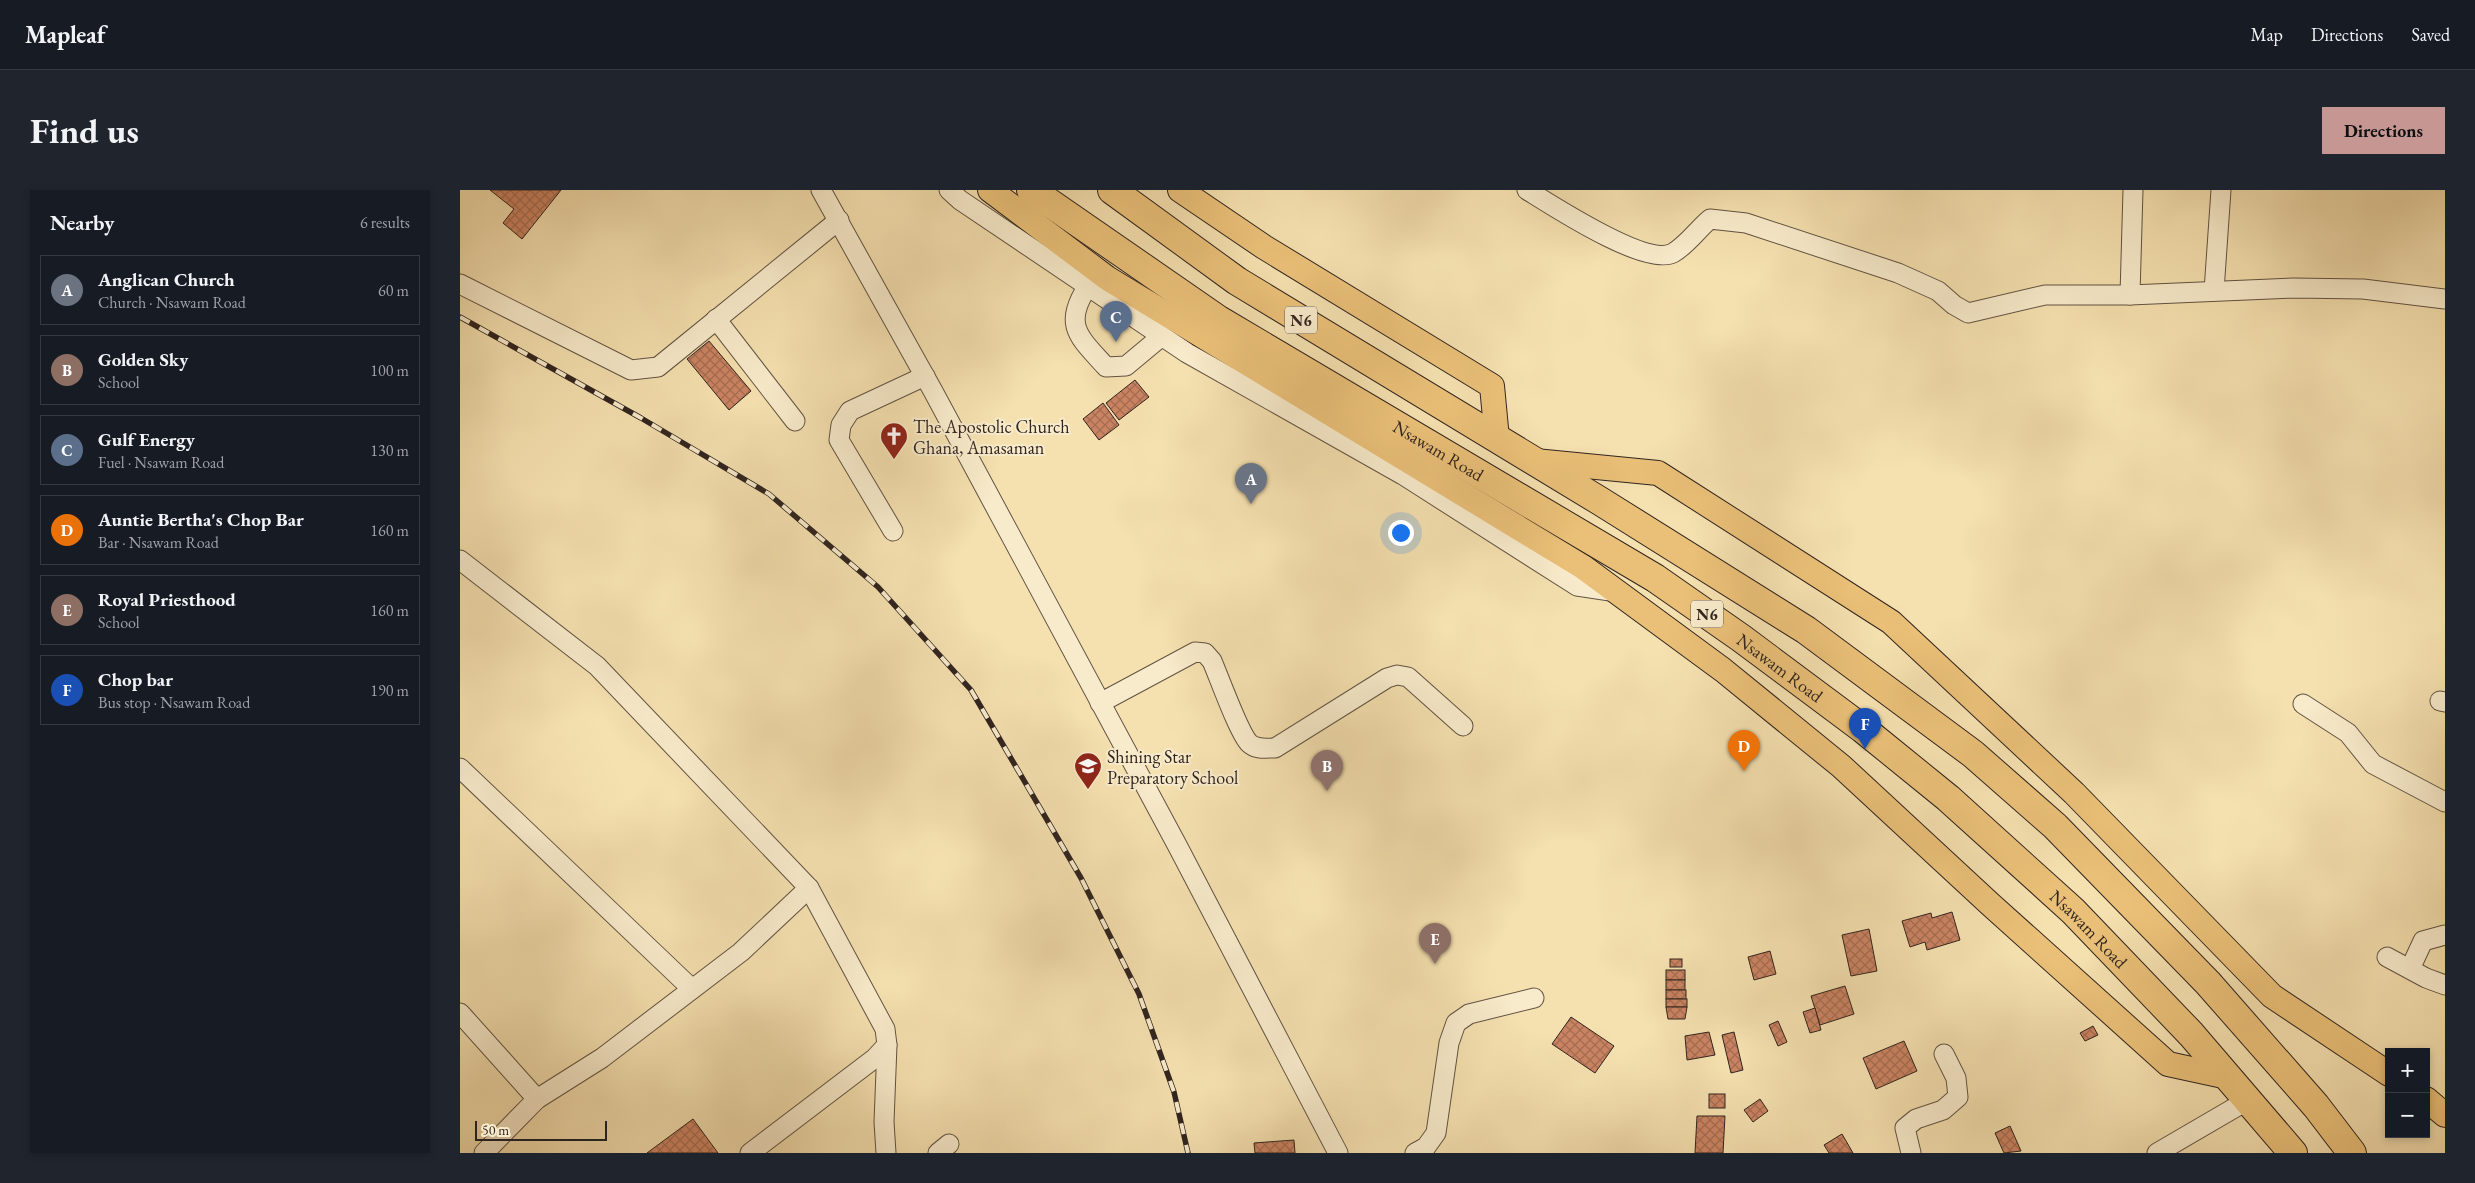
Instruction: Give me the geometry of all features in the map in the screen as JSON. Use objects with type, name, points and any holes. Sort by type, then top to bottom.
[{"type":"highway","name":"Nsawam Road","points":[[1030,190],[1220,320],[1655,578],[1749,643],[1863,729],[1948,798],[2073,911],[2191,1034],[2293,1153]]},
{"type":"highway","name":"N6","points":[[1112,190],[1237,281],[1535,461],[1806,630],[1973,754],[2055,826],[2208,984],[2316,1106],[2352,1153]]},
{"type":"main road","points":[[990,190],[1107,278],[1583,567],[1723,670],[1841,766],[1990,904],[2168,1064],[2228,1077]]},
{"type":"main road","points":[[1180,190],[1264,246],[1492,386],[1497,439]]},
{"type":"main road","points":[[1535,461],[1658,473],[1891,622],[2074,793],[2272,996],[2385,1071]]},
{"type":"street","points":[[821,190],[925,376],[1338,1153]]},
{"type":"street","points":[[948,190],[960,200],[1196,358],[1403,475],[1577,586],[1617,592]]},
{"type":"street","points":[[1527,190],[1584,225],[1640,251],[1657,255],[1672,253],[1710,219],[1746,222],[1898,273],[1938,291],[1954,305],[1968,313],[2045,295],[2130,295],[2214,291],[2364,289],[2445,299]]},
{"type":"street","points":[[2130,295],[2133,190]]},
{"type":"street","points":[[2214,291],[2221,190]]},
{"type":"street","points":[[460,284],[631,370],[658,367],[839,220]]},
{"type":"street","points":[[1088,286],[1078,301],[1075,314],[1076,327],[1080,338],[1106,367],[1126,366],[1162,336]]},
{"type":"street","points":[[716,320],[795,421]]},
{"type":"street","points":[[893,531],[839,440],[841,425],[850,411],[925,376]]},
{"type":"street","points":[[460,560],[597,666],[810,888],[885,1029],[887,1045],[884,1122],[886,1153]]},
{"type":"street","points":[[1100,703],[1195,652],[1205,653],[1212,661],[1242,731],[1249,743],[1259,748],[1275,748],[1387,678],[1397,675],[1408,677],[1463,726]]},
{"type":"street","points":[[2303,704],[2348,733],[2373,764],[2445,802]]},
{"type":"street","points":[[460,768],[692,989]]},
{"type":"street","points":[[484,1153],[537,1098],[602,1058],[741,952],[810,888]]},
{"type":"street","points":[[2410,969],[2423,941],[2445,935]]},
{"type":"street","points":[[2387,957],[2445,985]]},
{"type":"street","points":[[1416,1153],[1426,1147],[1436,1133],[1449,1043],[1456,1023],[1469,1014],[1534,998]]},
{"type":"street","points":[[460,1013],[537,1098]]},
{"type":"street","points":[[750,1153],[875,1058],[887,1045]]},
{"type":"street","points":[[1910,1153],[1905,1128],[1916,1119],[1943,1110],[1958,1097],[1956,1078],[1944,1054]]},
{"type":"street","points":[[2157,1153],[2248,1100]]},
{"type":"building","points":[[490,190],[561,190],[522,239],[503,223],[514,209]]},
{"type":"building","points":[[709,341],[751,391],[729,410],[687,359]]},
{"type":"building","points":[[1135,380],[1149,397],[1119,420],[1106,403]]},
{"type":"building","points":[[1103,403],[1119,425],[1099,440],[1083,419]]},
{"type":"building","points":[[1952,912],[1960,940],[1927,950],[1925,942],[1910,947],[1902,921],[1931,913],[1932,918]]},
{"type":"building","points":[[1869,929],[1877,971],[1851,976],[1842,935]]},
{"type":"building","points":[[1770,951],[1776,974],[1754,980],[1748,957]]},
{"type":"building","points":[[1670,959],[1682,959],[1682,967],[1670,967]]},
{"type":"building","points":[[1666,970],[1685,970],[1685,980],[1666,980]]},
{"type":"building","points":[[1666,980],[1685,980],[1685,990],[1666,990]]},
{"type":"building","points":[[1845,986],[1854,1014],[1820,1025],[1811,996]]},
{"type":"building","points":[[1666,990],[1686,990],[1686,999],[1666,999]]},
{"type":"building","points":[[1666,999],[1687,999],[1687,1007],[1666,1007]]},
{"type":"building","points":[[1666,1007],[1687,1007],[1685,1019],[1668,1019]]},
{"type":"building","points":[[1815,1008],[1821,1030],[1810,1033],[1803,1012]]},
{"type":"building","points":[[1571,1017],[1614,1046],[1595,1073],[1552,1044]]},
{"type":"building","points":[[1778,1021],[1787,1042],[1778,1046],[1769,1025]]},
{"type":"building","points":[[2093,1026],[2098,1035],[2085,1041],[2080,1033]]},
{"type":"building","points":[[1709,1032],[1715,1055],[1687,1060],[1685,1036]]},
{"type":"building","points":[[1734,1032],[1743,1070],[1731,1073],[1722,1035]]},
{"type":"building","points":[[1904,1041],[1917,1071],[1876,1089],[1863,1058]]},
{"type":"building","points":[[1709,1094],[1725,1094],[1725,1108],[1709,1108]]},
{"type":"building","points":[[1760,1099],[1768,1111],[1753,1122],[1744,1110]]},
{"type":"building","points":[[1697,1116],[1725,1116],[1723,1153],[1695,1153]]},
{"type":"building","points":[[693,1119],[718,1153],[647,1153]]},
{"type":"building","points":[[2010,1126],[2021,1151],[2004,1153],[1995,1133]]},
{"type":"building","points":[[1842,1134],[1853,1153],[1829,1153],[1824,1145]]},
{"type":"building","points":[[1294,1140],[1295,1153],[1255,1153],[1254,1143]]},
{"type":"railway","points":[[460,317],[641,418],[769,494],[878,587],[971,690],[1081,878],[1139,994],[1174,1092],[1188,1153]]},
{"type":"place","name":"Gulf Energy","points":[[1116,342]]},
{"type":"place","name":"The Apostolic Church Ghana, Amasaman","points":[[894,460]]},
{"type":"place","name":"Anglican Church","points":[[1251,504]]},
{"type":"place","name":"Chop bar","points":[[1865,749]]},
{"type":"place","name":"Auntie Bertha's Chop Bar","points":[[1744,771]]},
{"type":"place","name":"Shining Star Preparatory School","points":[[1088,790]]},
{"type":"place","name":"Golden Sky","points":[[1327,791]]},
{"type":"place","name":"Royal Priesthood","points":[[1435,964]]}]
